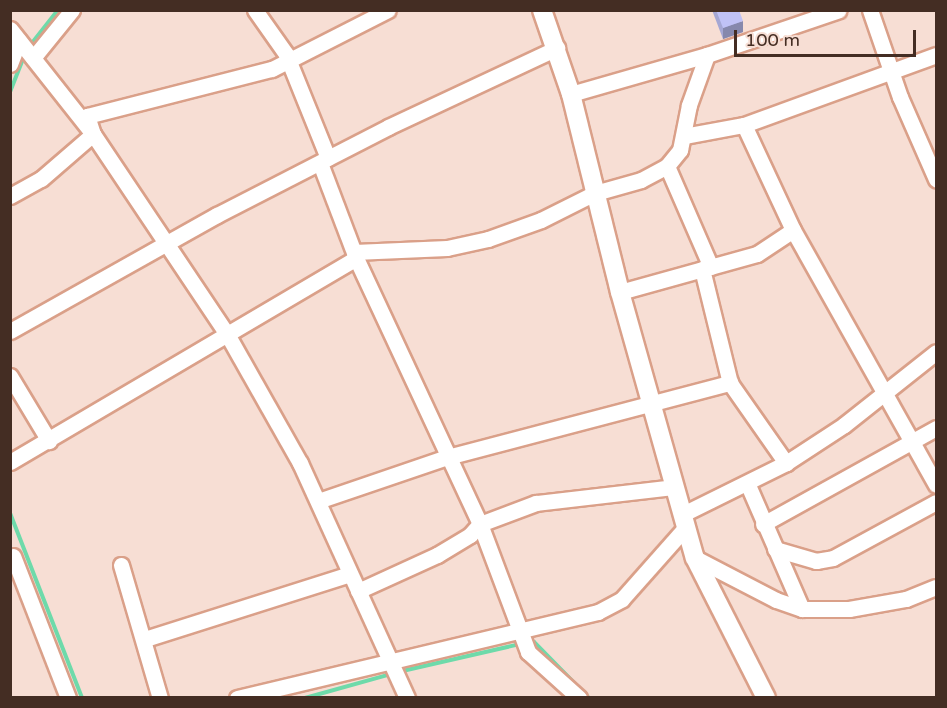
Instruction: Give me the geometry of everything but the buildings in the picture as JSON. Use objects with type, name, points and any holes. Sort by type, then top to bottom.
[{"type":"street","points":[[10,64],[23,46],[72,10]]},
{"type":"street","points":[[255,10],[289,62],[355,255],[480,524],[528,652],[579,698]]},
{"type":"street","points":[[93,134],[87,116],[289,62],[388,10]]},
{"type":"street","points":[[542,10],[571,94],[620,292],[694,558],[766,698]]},
{"type":"street","points":[[571,94],[707,55],[838,10]]},
{"type":"street","points":[[870,10],[936,179]]},
{"type":"street","points":[[23,46],[93,134],[226,334],[318,501],[407,698]]},
{"type":"street","points":[[10,331],[166,242],[324,161],[557,48]]},
{"type":"street","points":[[10,462],[50,441],[355,255],[447,248],[488,239],[541,220],[596,193],[641,180],[667,166],[680,150],[689,105],[707,55]]},
{"type":"street","points":[[684,136],[744,125],[936,55]]},
{"type":"street","points":[[744,125],[793,230],[882,394],[936,485]]},
{"type":"street","points":[[10,196],[41,180],[93,134]]},
{"type":"street","points":[[667,166],[706,268],[730,383],[786,463]]},
{"type":"street","points":[[620,292],[757,254],[793,230]]},
{"type":"street","points":[[237,698],[523,634],[598,612],[622,599],[684,521],[786,463],[844,425],[936,352]]},
{"type":"street","points":[[10,376],[50,441]]},
{"type":"street","points":[[318,501],[447,457],[730,383]]},
{"type":"street","points":[[763,524],[936,428]]},
{"type":"street","points":[[748,485],[763,524],[802,609]]},
{"type":"street","points":[[358,591],[437,555],[470,535],[480,524],[536,503],[674,487]]},
{"type":"street","points":[[775,549],[816,561],[833,558],[936,502]]},
{"type":"street","points":[[11,554],[68,698]]},
{"type":"street","points":[[694,558],[776,600],[802,609],[849,609],[906,599],[936,587]]},
{"type":"street","points":[[121,565],[145,639],[160,698]]},
{"type":"street","points":[[145,639],[350,574]]},
{"type":"waterway","points":[[28,48],[58,10]]},
{"type":"waterway","points":[[10,92],[25,54]]},
{"type":"waterway","points":[[10,513],[82,698]]},
{"type":"waterway","points":[[530,642],[534,642],[589,698]]},
{"type":"waterway","points":[[398,672],[520,644]]},
{"type":"waterway","points":[[305,698],[391,674]]}]
